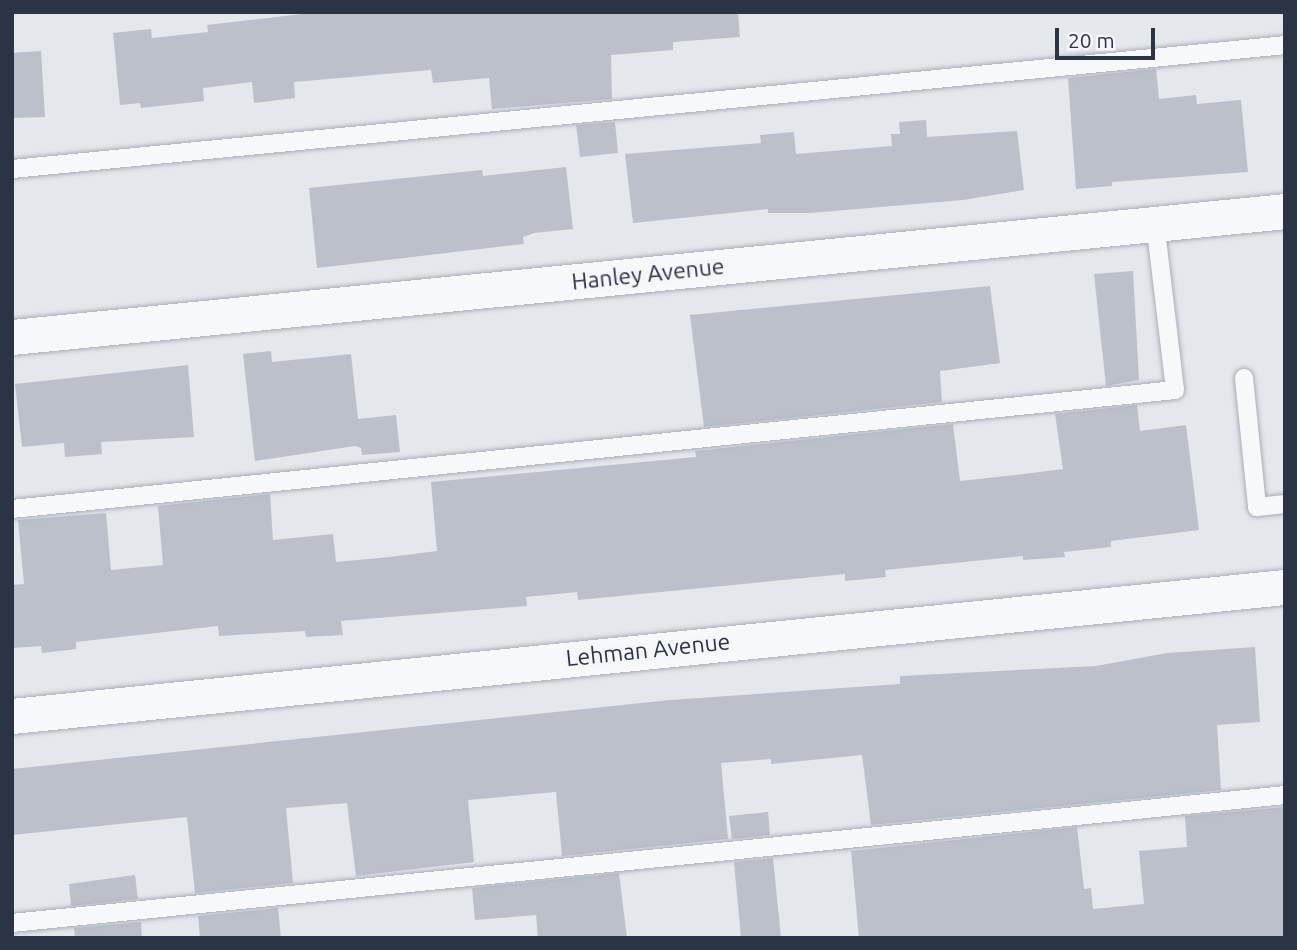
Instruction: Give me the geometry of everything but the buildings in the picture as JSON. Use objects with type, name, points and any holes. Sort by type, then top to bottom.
[{"type":"street","name":"Hanley Avenue","points":[[12,337],[1285,211]]},
{"type":"street","name":"Lehman Avenue","points":[[12,716],[1285,587]]},
{"type":"lane","points":[[12,169],[1285,45]]},
{"type":"lane","points":[[12,509],[1175,390],[1155,223]]},
{"type":"lane","points":[[1244,378],[1257,507],[1285,504]]},
{"type":"lane","points":[[12,923],[1285,795]]}]
